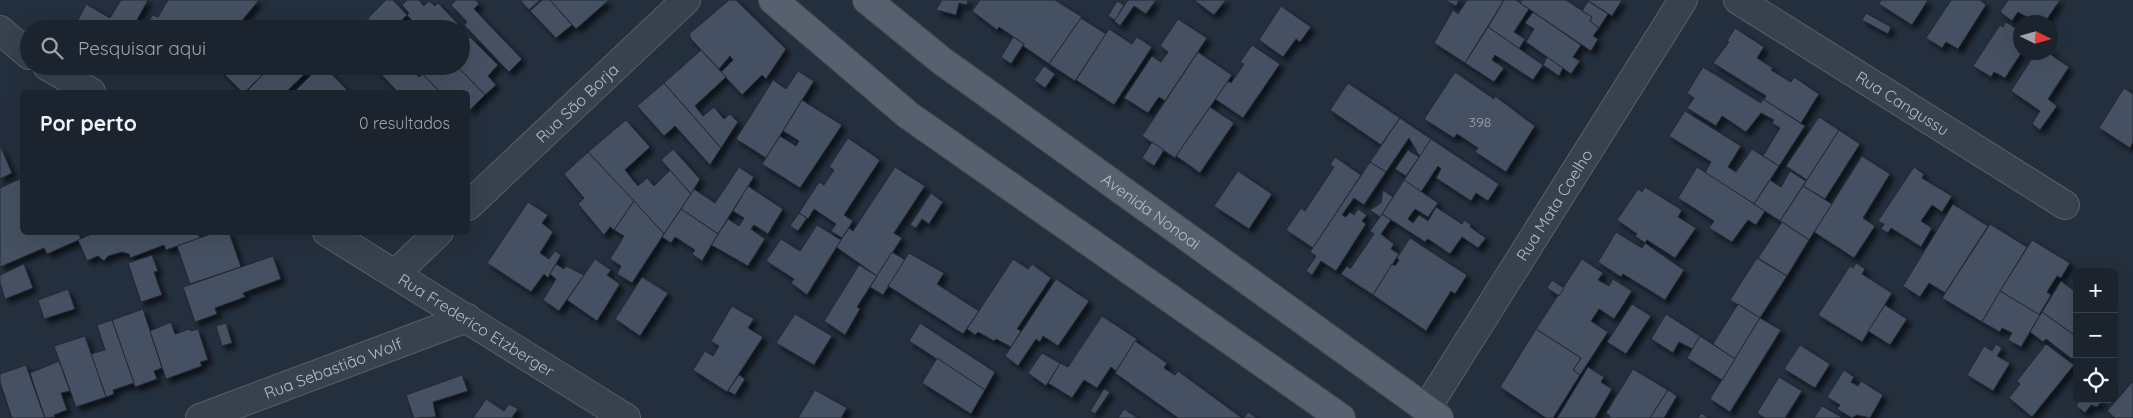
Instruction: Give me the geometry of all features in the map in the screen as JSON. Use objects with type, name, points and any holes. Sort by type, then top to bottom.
[{"type":"main road","points":[[773,0],[908,115],[1341,418]]},
{"type":"main road","name":"Avenida Nonoai","points":[[867,0],[942,61],[1432,413]]},
{"type":"street","name":"Rua São Borja","points":[[470,204],[686,0]]},
{"type":"street","name":"Rua Mata Coelho","points":[[1432,413],[1683,0]]},
{"type":"street","name":"Rua Cangussu","points":[[1738,0],[2065,205]]},
{"type":"street","points":[[0,30],[20,47]]},
{"type":"street","points":[[62,75],[88,90]]},
{"type":"street","name":"Rua Frederico Etzberger","points":[[332,235],[396,273],[626,418]]},
{"type":"street","points":[[396,273],[436,235]]},
{"type":"street","name":"Rua Sebastião Wolf","points":[[200,418],[467,318]]},
{"type":"building","points":[[121,0],[148,0],[137,20],[78,20],[86,4],[110,18]]},
{"type":"building","points":[[168,0],[259,0],[242,20],[150,20],[152,15],[158,17]]},
{"type":"building","points":[[386,0],[393,0],[407,15],[402,20],[370,20],[368,18]]},
{"type":"building","points":[[407,0],[419,0],[424,6],[429,1],[435,6],[438,3],[454,20],[412,20],[407,15],[409,13],[402,5]]},
{"type":"building","points":[[456,0],[476,0],[479,4],[474,9],[522,59],[509,72],[470,31],[470,20],[465,20],[451,5]]},
{"type":"building","points":[[520,0],[540,0],[529,10]]},
{"type":"building","points":[[542,0],[550,0],[572,25],[556,38],[530,11]]},
{"type":"building","points":[[550,0],[609,0],[576,29]]},
{"type":"building","points":[[729,0],[736,0],[786,49],[766,79],[762,75],[742,95],[721,72],[733,60],[730,56],[719,69],[691,39],[689,34]]},
{"type":"building","points":[[942,0],[968,0],[967,5],[959,3],[956,15],[936,10]]},
{"type":"building","points":[[980,0],[1055,0],[1082,17],[1049,64],[1023,46],[1024,44],[999,27],[997,30],[972,11]]},
{"type":"building","points":[[1128,0],[1156,0],[1146,14],[1134,6],[1120,26],[1114,21]]},
{"type":"building","points":[[1196,0],[1226,0],[1214,15]]},
{"type":"building","points":[[1445,0],[1459,0],[1456,6]]},
{"type":"building","points":[[1467,0],[1504,0],[1465,63],[1434,43],[1453,10],[1458,14]]},
{"type":"building","points":[[1504,0],[1516,0],[1529,9],[1514,32],[1525,39],[1519,49],[1488,27]]},
{"type":"building","points":[[1522,0],[1566,0],[1592,17],[1590,21],[1599,28],[1593,36],[1598,39],[1591,51],[1520,3]]},
{"type":"building","points":[[1587,0],[1622,0],[1612,16]]},
{"type":"building","points":[[1881,0],[1928,0],[1912,25],[1879,4]]},
{"type":"building","points":[[1951,0],[1980,0],[1986,5],[1958,49],[1946,42],[1942,48],[1926,38]]},
{"type":"building","points":[[2008,0],[2060,0],[2050,15],[2023,15],[2018,12],[2016,15],[2013,15],[2012,21],[2000,12]]},
{"type":"building","points":[[1117,1],[1124,5],[1115,20],[1108,16]]},
{"type":"building","points":[[1588,1],[1608,14],[1599,28],[1590,21],[1592,17],[1582,11]]},
{"type":"building","points":[[1281,6],[1311,27],[1300,42],[1296,39],[1283,57],[1259,40]]},
{"type":"building","points":[[1533,12],[1581,45],[1573,57],[1580,61],[1571,74],[1526,42],[1534,29],[1525,23]]},
{"type":"building","points":[[1866,13],[1891,27],[1888,34],[1862,20]]},
{"type":"building","points":[[1081,18],[1106,34],[1075,81],[1049,64]]},
{"type":"building","points":[[1178,19],[1207,38],[1165,101],[1159,97],[1148,113],[1124,98],[1152,56],[1161,62],[1168,52],[1160,46]]},
{"type":"building","points":[[2006,22],[2013,26],[2013,60],[2017,60],[2005,78],[1994,72],[1991,77],[1973,66],[2000,25],[2003,27]]},
{"type":"building","points":[[1488,27],[1543,65],[1533,80],[1495,55],[1492,60],[1504,68],[1494,82],[1465,63]]},
{"type":"building","points":[[1735,28],[1764,47],[1757,58],[1773,68],[1771,70],[1791,82],[1794,77],[1819,94],[1801,123],[1764,100],[1766,96],[1713,63],[1729,42],[1727,41]]},
{"type":"building","points":[[1109,29],[1132,44],[1137,37],[1152,47],[1114,105],[1076,80]]},
{"type":"building","points":[[470,37],[498,65],[488,76],[496,85],[485,95],[466,75],[470,75]]},
{"type":"building","points":[[1013,37],[1024,44],[1011,64],[1001,57]]},
{"type":"building","points":[[1252,45],[1280,64],[1243,118],[1215,99],[1228,81],[1231,83],[1244,64],[1240,62]]},
{"type":"building","points":[[701,50],[726,77],[695,106],[703,116],[714,107],[724,119],[730,114],[738,122],[721,148],[664,83]]},
{"type":"building","points":[[1198,52],[1232,75],[1175,158],[1142,136]]},
{"type":"building","points":[[1547,57],[1563,68],[1559,76],[1543,65]]},
{"type":"building","points":[[2058,59],[2069,67],[2048,99],[2057,106],[2040,130],[2032,124],[2040,111],[2011,91],[2031,60]]},
{"type":"building","points":[[1044,66],[1055,74],[1045,88],[1034,80]]},
{"type":"building","points":[[1703,67],[1761,103],[1763,99],[1805,126],[1779,166],[1763,156],[1780,128],[1772,123],[1774,120],[1761,113],[1746,132],[1722,116],[1716,126],[1687,108],[1694,98],[1687,93]]},
{"type":"building","points":[[798,71],[814,81],[766,158],[736,139],[773,80],[786,89]]},
{"type":"building","points":[[1455,72],[1494,99],[1495,96],[1535,126],[1506,172],[1475,152],[1478,148],[1457,134],[1454,138],[1424,119]]},
{"type":"building","points":[[225,75],[262,75],[247,90],[240,90]]},
{"type":"building","points":[[262,75],[304,75],[288,90],[248,90]]},
{"type":"building","points":[[311,75],[333,75],[347,90],[296,90]]},
{"type":"building","points":[[382,75],[417,75],[419,77],[424,75],[438,90],[396,90]]},
{"type":"building","points":[[424,75],[466,75],[485,95],[470,110],[470,90],[438,90]]},
{"type":"building","points":[[664,83],[721,148],[710,165],[675,126],[664,136],[637,106]]},
{"type":"building","points":[[1348,83],[1400,118],[1381,145],[1330,110]]},
{"type":"building","points":[[2124,88],[2133,94],[2133,142],[2130,148],[2099,128]]},
{"type":"building","points":[[802,100],[842,125],[800,188],[762,164],[780,136],[796,146],[799,141],[783,131]]},
{"type":"building","points":[[1210,107],[1234,123],[1200,173],[1176,156]]},
{"type":"building","points":[[1685,111],[1741,146],[1728,167],[1736,172],[1752,149],[1779,166],[1754,204],[1705,173],[1711,162],[1669,136]]},
{"type":"building","points":[[1819,117],[1839,130],[1807,180],[1786,166]]},
{"type":"building","points":[[1400,118],[1431,139],[1420,157],[1409,138],[1386,172],[1370,162]]},
{"type":"building","points":[[626,120],[650,147],[625,170],[638,186],[647,178],[654,186],[670,170],[691,194],[664,234],[588,152]]},
{"type":"building","points":[[1839,130],[1860,144],[1825,199],[1803,186]]},
{"type":"building","points":[[848,138],[880,160],[844,215],[853,221],[842,238],[831,231],[836,224],[814,209],[808,219],[799,213],[819,182],[824,185],[834,170],[829,167]]},
{"type":"building","points":[[1431,139],[1499,184],[1488,201],[1476,193],[1471,201],[1436,178],[1441,169],[1438,166],[1421,192],[1404,180]]},
{"type":"building","points":[[1152,142],[1164,150],[1154,166],[1142,158]]},
{"type":"building","points":[[0,145],[12,173],[0,179]]},
{"type":"building","points":[[673,149],[700,179],[691,194],[661,160]]},
{"type":"building","points":[[1408,150],[1419,157],[1406,176],[1395,169]]},
{"type":"building","points":[[588,152],[634,201],[614,230],[610,227],[604,235],[578,204],[584,198],[564,174]]},
{"type":"building","points":[[1862,156],[1890,174],[1863,218],[1875,226],[1854,258],[1814,232]]},
{"type":"building","points":[[1335,157],[1361,175],[1313,248],[1286,230],[1301,208],[1305,211],[1334,167],[1330,165]]},
{"type":"building","points":[[1370,162],[1386,172],[1364,205],[1354,198],[1342,215],[1346,217],[1350,212],[1354,215],[1358,209],[1367,215],[1362,221],[1366,224],[1336,271],[1321,261],[1312,275],[1306,271],[1316,256],[1310,252]]},
{"type":"building","points":[[739,167],[754,177],[718,234],[681,209],[694,189],[715,203]]},
{"type":"building","points":[[895,167],[925,186],[894,233],[902,238],[877,276],[836,247],[849,228],[853,231]]},
{"type":"building","points":[[1697,167],[1765,211],[1756,225],[1748,220],[1732,242],[1709,228],[1714,221],[1678,198]]},
{"type":"building","points":[[1914,167],[1924,174],[1922,178],[1952,196],[1942,212],[1932,205],[1921,221],[1932,228],[1921,247],[1891,228],[1888,233],[1881,229],[1884,224],[1878,221]]},
{"type":"building","points":[[1238,171],[1272,194],[1249,229],[1214,206]]},
{"type":"building","points":[[1790,171],[1806,181],[1780,221],[1754,204],[1770,180],[1781,187]]},
{"type":"building","points":[[20,179],[20,235],[79,235],[81,239],[47,254],[44,248],[0,267],[0,188]]},
{"type":"building","points":[[1404,180],[1438,203],[1428,217],[1415,209],[1408,219],[1413,223],[1419,215],[1428,221],[1436,207],[1462,224],[1464,220],[1471,225],[1470,227],[1486,238],[1478,248],[1462,237],[1450,254],[1428,239],[1425,242],[1382,214]]},
{"type":"building","points":[[748,186],[783,209],[768,234],[754,225],[751,229],[765,239],[748,266],[711,245],[728,219],[739,226],[744,218],[733,211]]},
{"type":"building","points":[[1803,186],[1832,204],[1809,240],[1780,221]]},
{"type":"building","points":[[1645,187],[1682,210],[1678,217],[1696,228],[1675,258],[1647,240],[1645,243],[1635,236],[1637,234],[1617,220],[1638,189],[1642,192]]},
{"type":"building","points":[[1383,190],[1393,197],[1380,217],[1370,210],[1381,203]]},
{"type":"building","points":[[931,193],[943,202],[929,224],[922,219],[916,228],[910,225]]},
{"type":"building","points":[[634,201],[664,234],[632,283],[617,274],[621,266],[610,259],[624,236],[614,230]]},
{"type":"building","points":[[528,202],[548,215],[542,223],[553,232],[540,253],[549,259],[555,251],[561,255],[548,278],[544,274],[531,292],[487,263]]},
{"type":"building","points":[[1953,204],[1988,226],[1945,293],[1929,283],[1920,297],[1903,286]]},
{"type":"building","points":[[681,209],[718,234],[702,261],[692,254],[695,250],[675,237],[671,243],[662,237]]},
{"type":"building","points":[[799,213],[807,218],[798,231],[790,226]]},
{"type":"building","points":[[1382,214],[1391,220],[1381,234],[1394,244],[1391,249],[1399,254],[1373,295],[1341,274],[1347,266],[1350,269],[1374,234],[1370,231]]},
{"type":"building","points":[[1782,222],[1809,240],[1787,276],[1758,258]]},
{"type":"building","points":[[1990,224],[2027,247],[1982,322],[1942,298]]},
{"type":"building","points":[[817,225],[841,240],[807,295],[791,283],[794,279],[766,261],[781,239],[800,251]]},
{"type":"building","points":[[1616,232],[1642,248],[1645,243],[1684,270],[1665,300],[1623,274],[1621,277],[1598,262]]},
{"type":"building","points":[[89,235],[198,235],[200,238],[166,250],[164,245],[130,258],[129,254],[122,252],[108,256],[104,261],[98,256],[87,261],[78,240]]},
{"type":"building","points":[[208,235],[230,235],[241,267],[190,284],[177,246]]},
{"type":"building","points":[[1410,238],[1467,275],[1455,294],[1451,291],[1426,331],[1373,295],[1392,264],[1395,266],[1399,260],[1397,258]]},
{"type":"building","points":[[2032,240],[2070,263],[2061,278],[2057,276],[2047,292],[2051,295],[2039,315],[2000,291]]},
{"type":"building","points":[[892,252],[905,260],[883,295],[870,287]]},
{"type":"building","points":[[909,253],[944,273],[937,284],[979,311],[963,334],[888,286]]},
{"type":"building","points":[[152,255],[158,271],[154,272],[162,295],[141,302],[128,263]]},
{"type":"building","points":[[273,256],[281,279],[243,293],[245,297],[215,308],[217,314],[195,322],[183,287]]},
{"type":"building","points":[[1757,258],[1787,276],[1760,318],[1730,300]]},
{"type":"building","points":[[595,259],[611,270],[607,275],[620,284],[597,321],[567,300]]},
{"type":"building","points":[[1013,259],[1028,269],[1032,264],[1051,278],[1017,329],[1021,331],[1011,347],[996,339],[994,341],[978,332],[975,335],[967,329]]},
{"type":"building","points":[[1582,259],[1603,273],[1598,280],[1609,286],[1613,279],[1632,291],[1614,319],[1599,309],[1591,321],[1608,332],[1580,375],[1573,370],[1581,358],[1536,329]]},
{"type":"building","points":[[1856,263],[1865,269],[1862,274],[1892,293],[1862,342],[1818,315],[1850,266],[1853,268]]},
{"type":"building","points":[[24,264],[33,288],[5,299],[0,283],[0,275]]},
{"type":"building","points":[[556,264],[564,269],[566,266],[584,275],[559,311],[543,300],[556,279],[550,274]]},
{"type":"building","points":[[859,265],[877,276],[857,307],[860,309],[845,335],[824,321]]},
{"type":"building","points":[[642,277],[668,293],[640,336],[615,319]]},
{"type":"building","points":[[1056,279],[1089,301],[1058,346],[1043,336],[1040,342],[1036,339],[1018,366],[1005,356]]},
{"type":"building","points":[[1552,280],[1564,288],[1559,296],[1547,288]]},
{"type":"building","points":[[2061,281],[2073,290],[2073,334],[2042,312]]},
{"type":"building","points":[[68,289],[75,309],[44,319],[38,300]]},
{"type":"building","points":[[2000,291],[2040,315],[2021,347],[2008,340],[2012,333],[2002,328],[2000,332],[1982,322]]},
{"type":"building","points":[[1632,304],[1651,316],[1626,354],[1607,342]]},
{"type":"building","points":[[1738,304],[1760,318],[1735,359],[1713,344]]},
{"type":"building","points":[[1885,305],[1907,319],[1890,345],[1868,331]]},
{"type":"building","points":[[732,306],[754,319],[748,328],[763,337],[727,392],[693,370],[705,351],[713,356],[719,346],[711,341]]},
{"type":"building","points":[[143,309],[162,368],[154,371],[157,379],[135,387],[112,320]]},
{"type":"building","points":[[2042,312],[2073,334],[2073,358],[2072,359],[2046,339],[2043,342],[2030,332]]},
{"type":"building","points":[[795,314],[832,336],[814,365],[776,343]]},
{"type":"building","points":[[1666,314],[1700,336],[1693,349],[1679,342],[1673,353],[1651,339]]},
{"type":"building","points":[[1102,316],[1137,339],[1116,371],[1111,367],[1097,388],[1084,380],[1072,398],[1048,383],[1060,363],[1068,367]]},
{"type":"building","points":[[1760,318],[1781,330],[1730,412],[1710,399]]},
{"type":"building","points":[[112,320],[134,383],[113,390],[114,394],[106,397],[91,354],[105,350],[97,325]]},
{"type":"building","points":[[171,322],[175,334],[190,329],[191,331],[198,329],[208,360],[200,362],[202,366],[166,379],[150,331]]},
{"type":"building","points":[[226,323],[232,343],[222,346],[216,326]]},
{"type":"building","points":[[920,323],[995,372],[985,390],[909,341]]},
{"type":"building","points":[[1536,329],[1581,358],[1573,370],[1580,375],[1553,418],[1546,418],[1500,387]]},
{"type":"building","points":[[85,336],[106,397],[76,407],[54,346]]},
{"type":"building","points":[[1700,336],[1735,359],[1722,380],[1687,358]]},
{"type":"building","points":[[1135,341],[1167,363],[1164,368],[1175,375],[1178,371],[1242,418],[1178,418],[1115,373]]},
{"type":"building","points":[[1996,344],[2002,348],[1997,356],[2010,363],[1993,391],[1967,375],[1984,346],[1992,351]]},
{"type":"building","points":[[2046,344],[2073,364],[2032,417],[2009,398],[2020,384],[2017,381]]},
{"type":"building","points":[[1800,345],[1830,364],[1815,388],[1784,369]]},
{"type":"building","points":[[1042,353],[1060,363],[1046,386],[1028,373]]},
{"type":"building","points":[[937,358],[985,390],[971,414],[922,383]]},
{"type":"building","points":[[59,361],[70,391],[61,393],[67,410],[54,415],[55,417],[45,418],[30,373]]},
{"type":"building","points":[[26,365],[45,418],[12,418],[0,382],[0,374]]},
{"type":"building","points":[[1588,367],[1604,377],[1601,382],[1612,389],[1595,418],[1557,418]]},
{"type":"building","points":[[1633,369],[1668,390],[1650,418],[1609,418],[1610,416],[1606,413]]},
{"type":"building","points":[[1844,370],[1854,377],[1851,382],[1858,386],[1861,381],[1883,395],[1870,418],[1857,415],[1852,418],[1837,409],[1840,405],[1827,397]]},
{"type":"building","points":[[462,375],[468,391],[433,402],[436,417],[414,418],[406,395]]},
{"type":"building","points":[[739,375],[745,379],[735,395],[728,391]]},
{"type":"building","points":[[1779,377],[1802,391],[1785,418],[1765,418],[1757,413]]},
{"type":"building","points":[[2133,381],[2133,418],[2115,418],[2107,411],[2114,403],[2118,403],[2118,398]]},
{"type":"building","points":[[1104,389],[1110,392],[1095,414],[1090,411]]},
{"type":"building","points":[[815,390],[847,408],[841,418],[798,418]]},
{"type":"building","points":[[1668,390],[1677,396],[1664,418],[1650,418]]},
{"type":"building","points":[[486,399],[504,411],[509,404],[518,409],[512,417],[514,418],[473,418]]},
{"type":"building","points":[[2078,403],[2100,403],[2097,407],[2091,405],[2085,413],[2076,406]]},
{"type":"building","points":[[1822,406],[1841,417],[1814,418]]},
{"type":"building","points":[[1124,409],[1138,418],[1118,418]]},
{"type":"building","points":[[1248,412],[1257,418],[1244,418]]},
{"type":"building","points":[[1701,413],[1709,418],[1698,418]]}]
